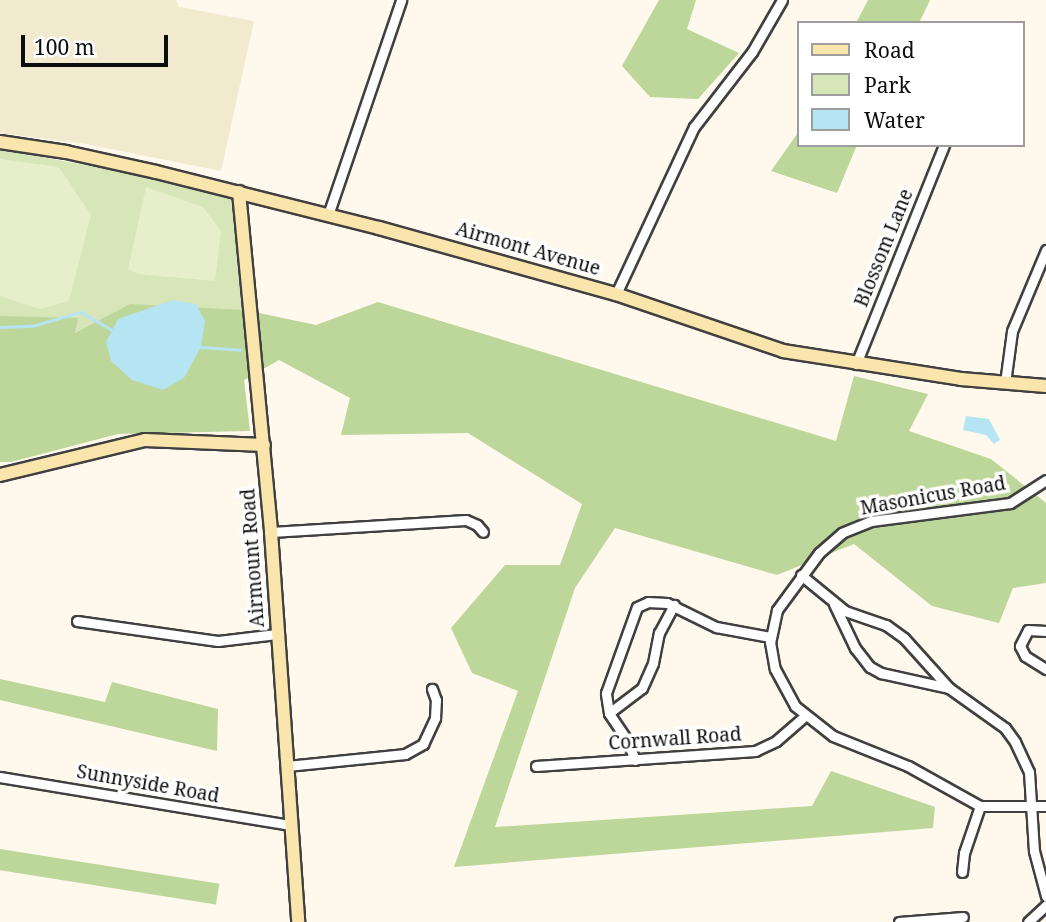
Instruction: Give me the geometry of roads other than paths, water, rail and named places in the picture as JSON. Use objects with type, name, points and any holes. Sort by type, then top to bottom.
[{"type":"street","points":[[328,215],[401,0]]},
{"type":"street","points":[[616,294],[694,127],[752,52],[782,0]]},
{"type":"street","name":"Airmont Avenue","points":[[0,142],[66,152],[328,215],[616,294],[783,351],[856,364],[1046,386]]},
{"type":"street","name":"Blossom Lane","points":[[856,364],[943,147]]},
{"type":"street","name":"Airmount Road","points":[[239,192],[271,532],[298,922]]},
{"type":"street","points":[[1005,383],[1012,331],[1046,250]]},
{"type":"street","points":[[0,475],[145,440],[264,446]]},
{"type":"street","name":"Masonicus Road","points":[[1046,480],[1027,495],[992,508],[883,520],[856,526],[830,543],[801,575],[777,610],[770,637],[775,669],[805,716],[849,745],[908,766],[980,806],[1046,806]]},
{"type":"street","points":[[271,532],[466,520],[477,525],[483,532]]},
{"type":"street","points":[[801,575],[834,604],[863,618],[887,625],[904,638],[949,688],[1005,728],[1029,772],[1036,864],[1046,896]]},
{"type":"street","points":[[635,760],[609,713],[606,693],[637,607],[648,602],[674,604],[716,626],[770,637]]},
{"type":"street","points":[[609,713],[642,688],[653,663],[659,633],[674,604]]},
{"type":"street","points":[[834,604],[855,648],[870,667],[881,673],[949,688]]},
{"type":"street","points":[[77,621],[208,640],[239,640],[277,634]]},
{"type":"street","points":[[1046,631],[1028,631],[1023,635],[1020,646],[1026,656],[1046,669]]},
{"type":"street","points":[[287,766],[405,754],[423,744],[435,718],[436,700],[432,689]]},
{"type":"street","name":"Cornwall Road","points":[[536,766],[755,751],[776,741],[805,716]]},
{"type":"street","name":"Sunnyside Road","points":[[0,777],[291,825]]},
{"type":"street","points":[[962,872],[964,853],[980,806]]},
{"type":"street","points":[[1028,922],[1046,905]]},
{"type":"street","points":[[899,922],[963,917]]},
{"type":"water","points":[[173,300],[196,304],[205,321],[201,347],[184,378],[163,390],[132,380],[111,361],[106,342],[118,319]]},
{"type":"water","points":[[966,416],[989,419],[1000,440],[994,444],[986,435],[963,430]]},
{"type":"waterway","points":[[0,327],[32,326],[81,312],[112,330]]},
{"type":"waterway","points":[[201,347],[240,350]]}]
